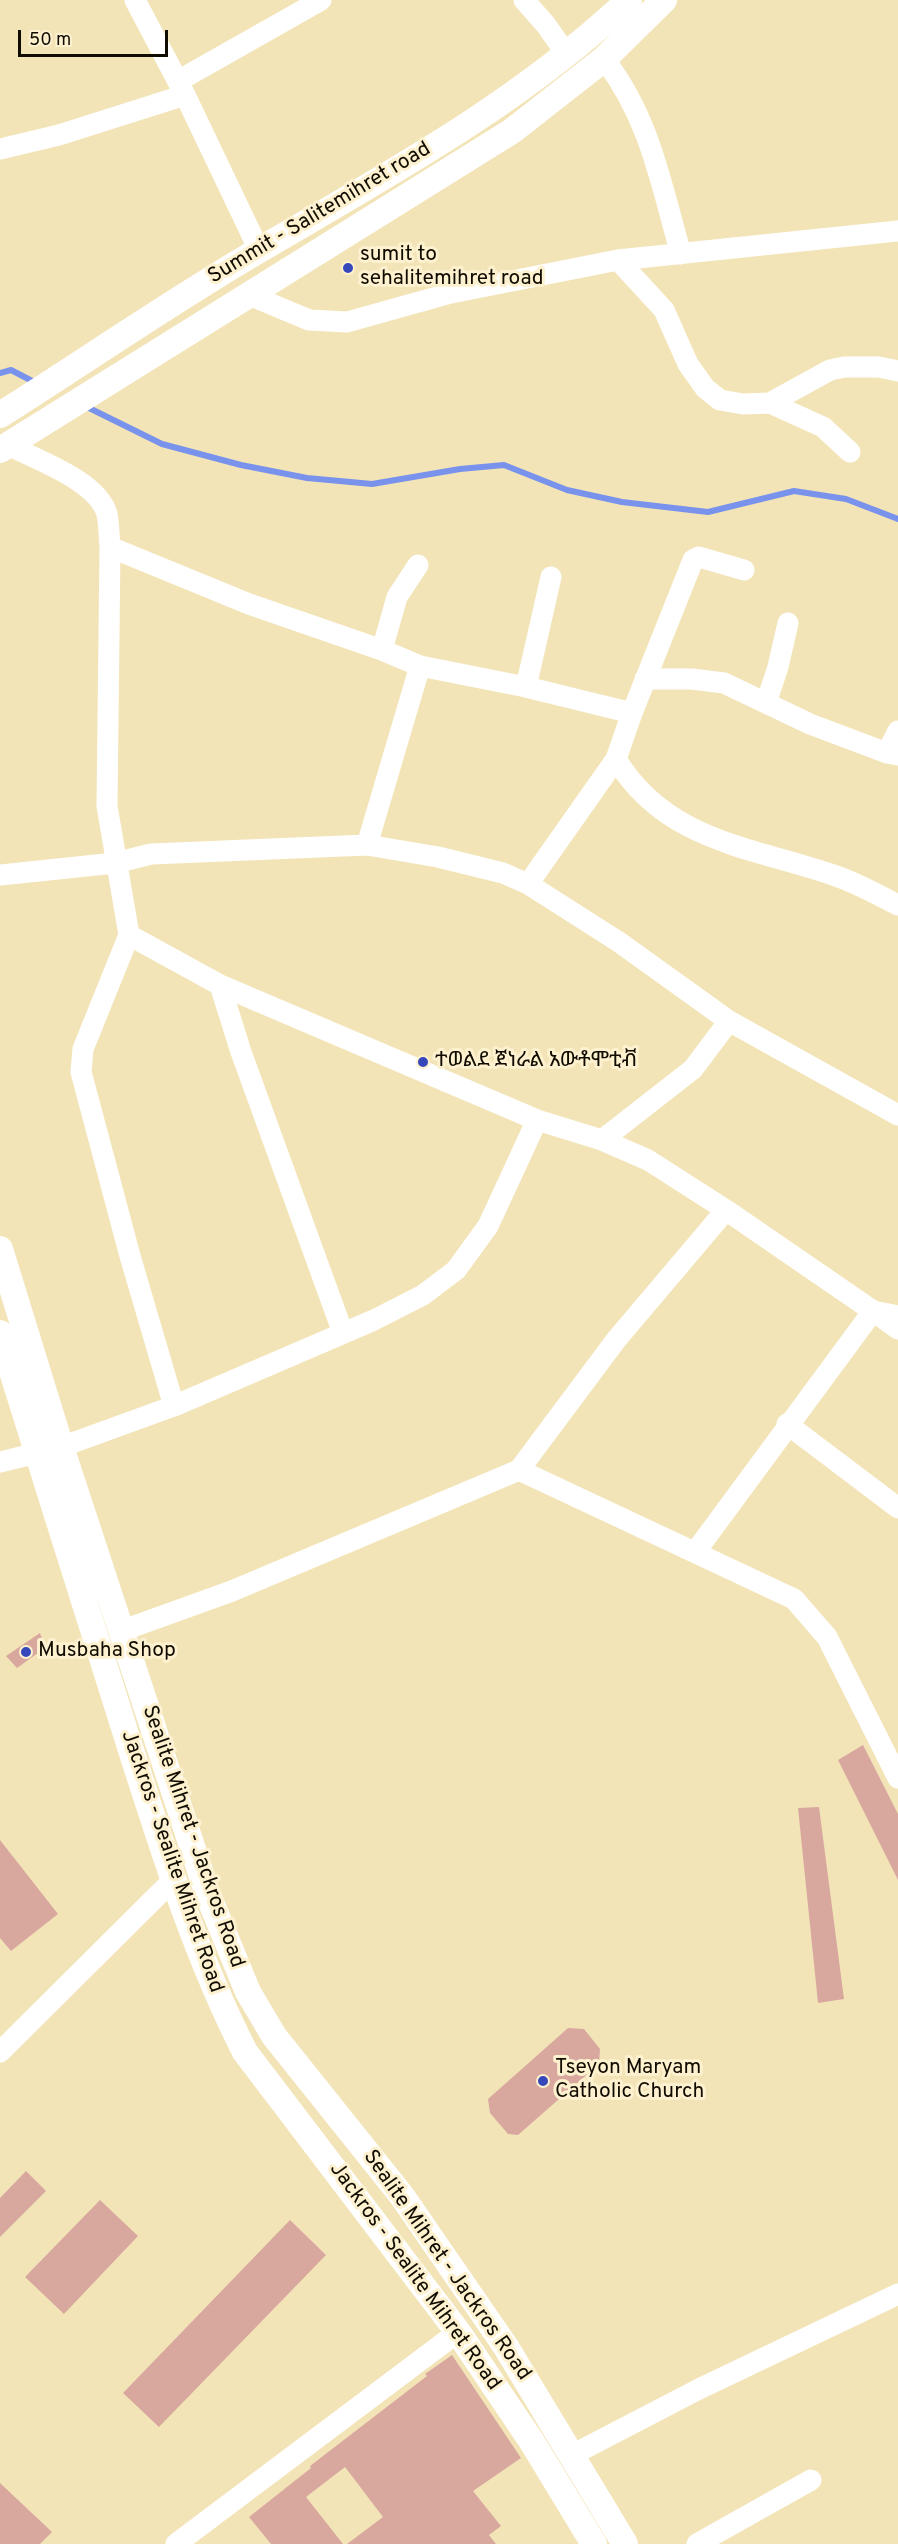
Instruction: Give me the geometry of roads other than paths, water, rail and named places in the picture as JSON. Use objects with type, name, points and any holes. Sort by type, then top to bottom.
[{"type":"main road","name":"Summit - Salitemihret road","points":[[1,415],[259,250],[353,196],[510,97],[567,55],[629,0]]},
{"type":"main road","points":[[4,448],[247,294],[512,131],[604,59],[664,0]]},
{"type":"main road","points":[[353,196],[364,221]]},
{"type":"main road","name":"Sealite Mihret - Jackros Road","points":[[0,1249],[49,1449],[121,1631],[208,1894],[248,1992],[274,2036],[402,2196],[506,2347],[625,2544]]},
{"type":"main road","name":"Jackros - Sealite Mihret Road","points":[[0,1333],[49,1449],[173,1880],[220,2002],[245,2052],[374,2218],[458,2332],[532,2442],[594,2544]]},
{"type":"main road","points":[[374,2218],[402,2196]]},
{"type":"street","points":[[135,0],[182,88],[259,250]]},
{"type":"street","points":[[0,148],[59,135],[182,88],[321,0]]},
{"type":"street","points":[[524,0],[546,25],[567,55]]},
{"type":"street","points":[[604,59],[623,83],[641,118],[681,254]]},
{"type":"street","points":[[247,294],[309,320],[347,322],[451,293],[618,260],[898,231]]},
{"type":"street","points":[[618,260],[664,310],[688,364],[705,388],[720,400],[743,404],[770,403],[823,427],[850,452]]},
{"type":"street","points":[[770,403],[830,370],[844,367],[879,367],[898,371]]},
{"type":"street","points":[[4,448],[74,479],[95,493],[106,513],[110,547],[107,806],[129,935],[83,1049],[81,1072],[130,1256],[174,1406]]},
{"type":"street","points":[[110,547],[249,604],[382,650],[420,666],[526,687],[632,713]]},
{"type":"street","points":[[528,884],[616,759],[645,679],[693,560],[699,557],[744,570]]},
{"type":"street","points":[[382,650],[397,597],[418,565]]},
{"type":"street","points":[[526,687],[551,578]]},
{"type":"street","points":[[766,703],[788,623]]},
{"type":"street","points":[[367,845],[420,666]]},
{"type":"street","points":[[645,679],[692,679],[724,684],[810,724],[892,754],[898,731]]},
{"type":"street","points":[[616,759],[627,777],[645,796],[681,824],[722,843],[838,877],[898,905]]},
{"type":"street","points":[[0,875],[115,863],[151,854],[367,845],[438,857],[502,873],[528,884],[619,942],[729,1021],[898,1115]]},
{"type":"street","points":[[129,935],[220,985],[537,1120],[602,1140],[648,1160],[726,1210],[898,1329]]},
{"type":"street","points":[[220,985],[241,1052],[343,1333]]},
{"type":"street","points":[[602,1140],[693,1069],[729,1021]]},
{"type":"street","points":[[0,1462],[49,1449],[174,1406],[343,1333],[423,1295],[456,1270],[488,1226],[537,1120]]},
{"type":"street","points":[[121,1631],[232,1591],[519,1470],[616,1340],[726,1210]]},
{"type":"street","points":[[873,1311],[898,1316]]},
{"type":"street","points":[[696,1551],[787,1424],[873,1311]]},
{"type":"street","points":[[787,1424],[898,1508]]},
{"type":"street","points":[[519,1470],[696,1551],[794,1599],[827,1637],[898,1778]]},
{"type":"street","points":[[0,2052],[173,1880]]},
{"type":"street","points":[[572,2455],[699,2389],[898,2294]]},
{"type":"street","points":[[176,2544],[458,2332]]},
{"type":"street","points":[[697,2544],[811,2480]]},
{"type":"waterway","points":[[0,373],[11,370],[38,384]]},
{"type":"waterway","points":[[85,406],[162,444],[241,465],[307,478],[372,484],[460,469],[504,465],[567,490],[622,502],[708,512],[794,491],[846,499],[898,519]]},
{"type":"place","name":"sumit to sehalitemihret road","points":[[348,268]]},
{"type":"place","name":"ተወልደ ጀነራል አውቶሞቲቭ","points":[[423,1062]]},
{"type":"place","name":"Musbaha Shop","points":[[26,1652]]},
{"type":"place","name":"Tseyon Maryam Catholic Church","points":[[543,2081]]}]
